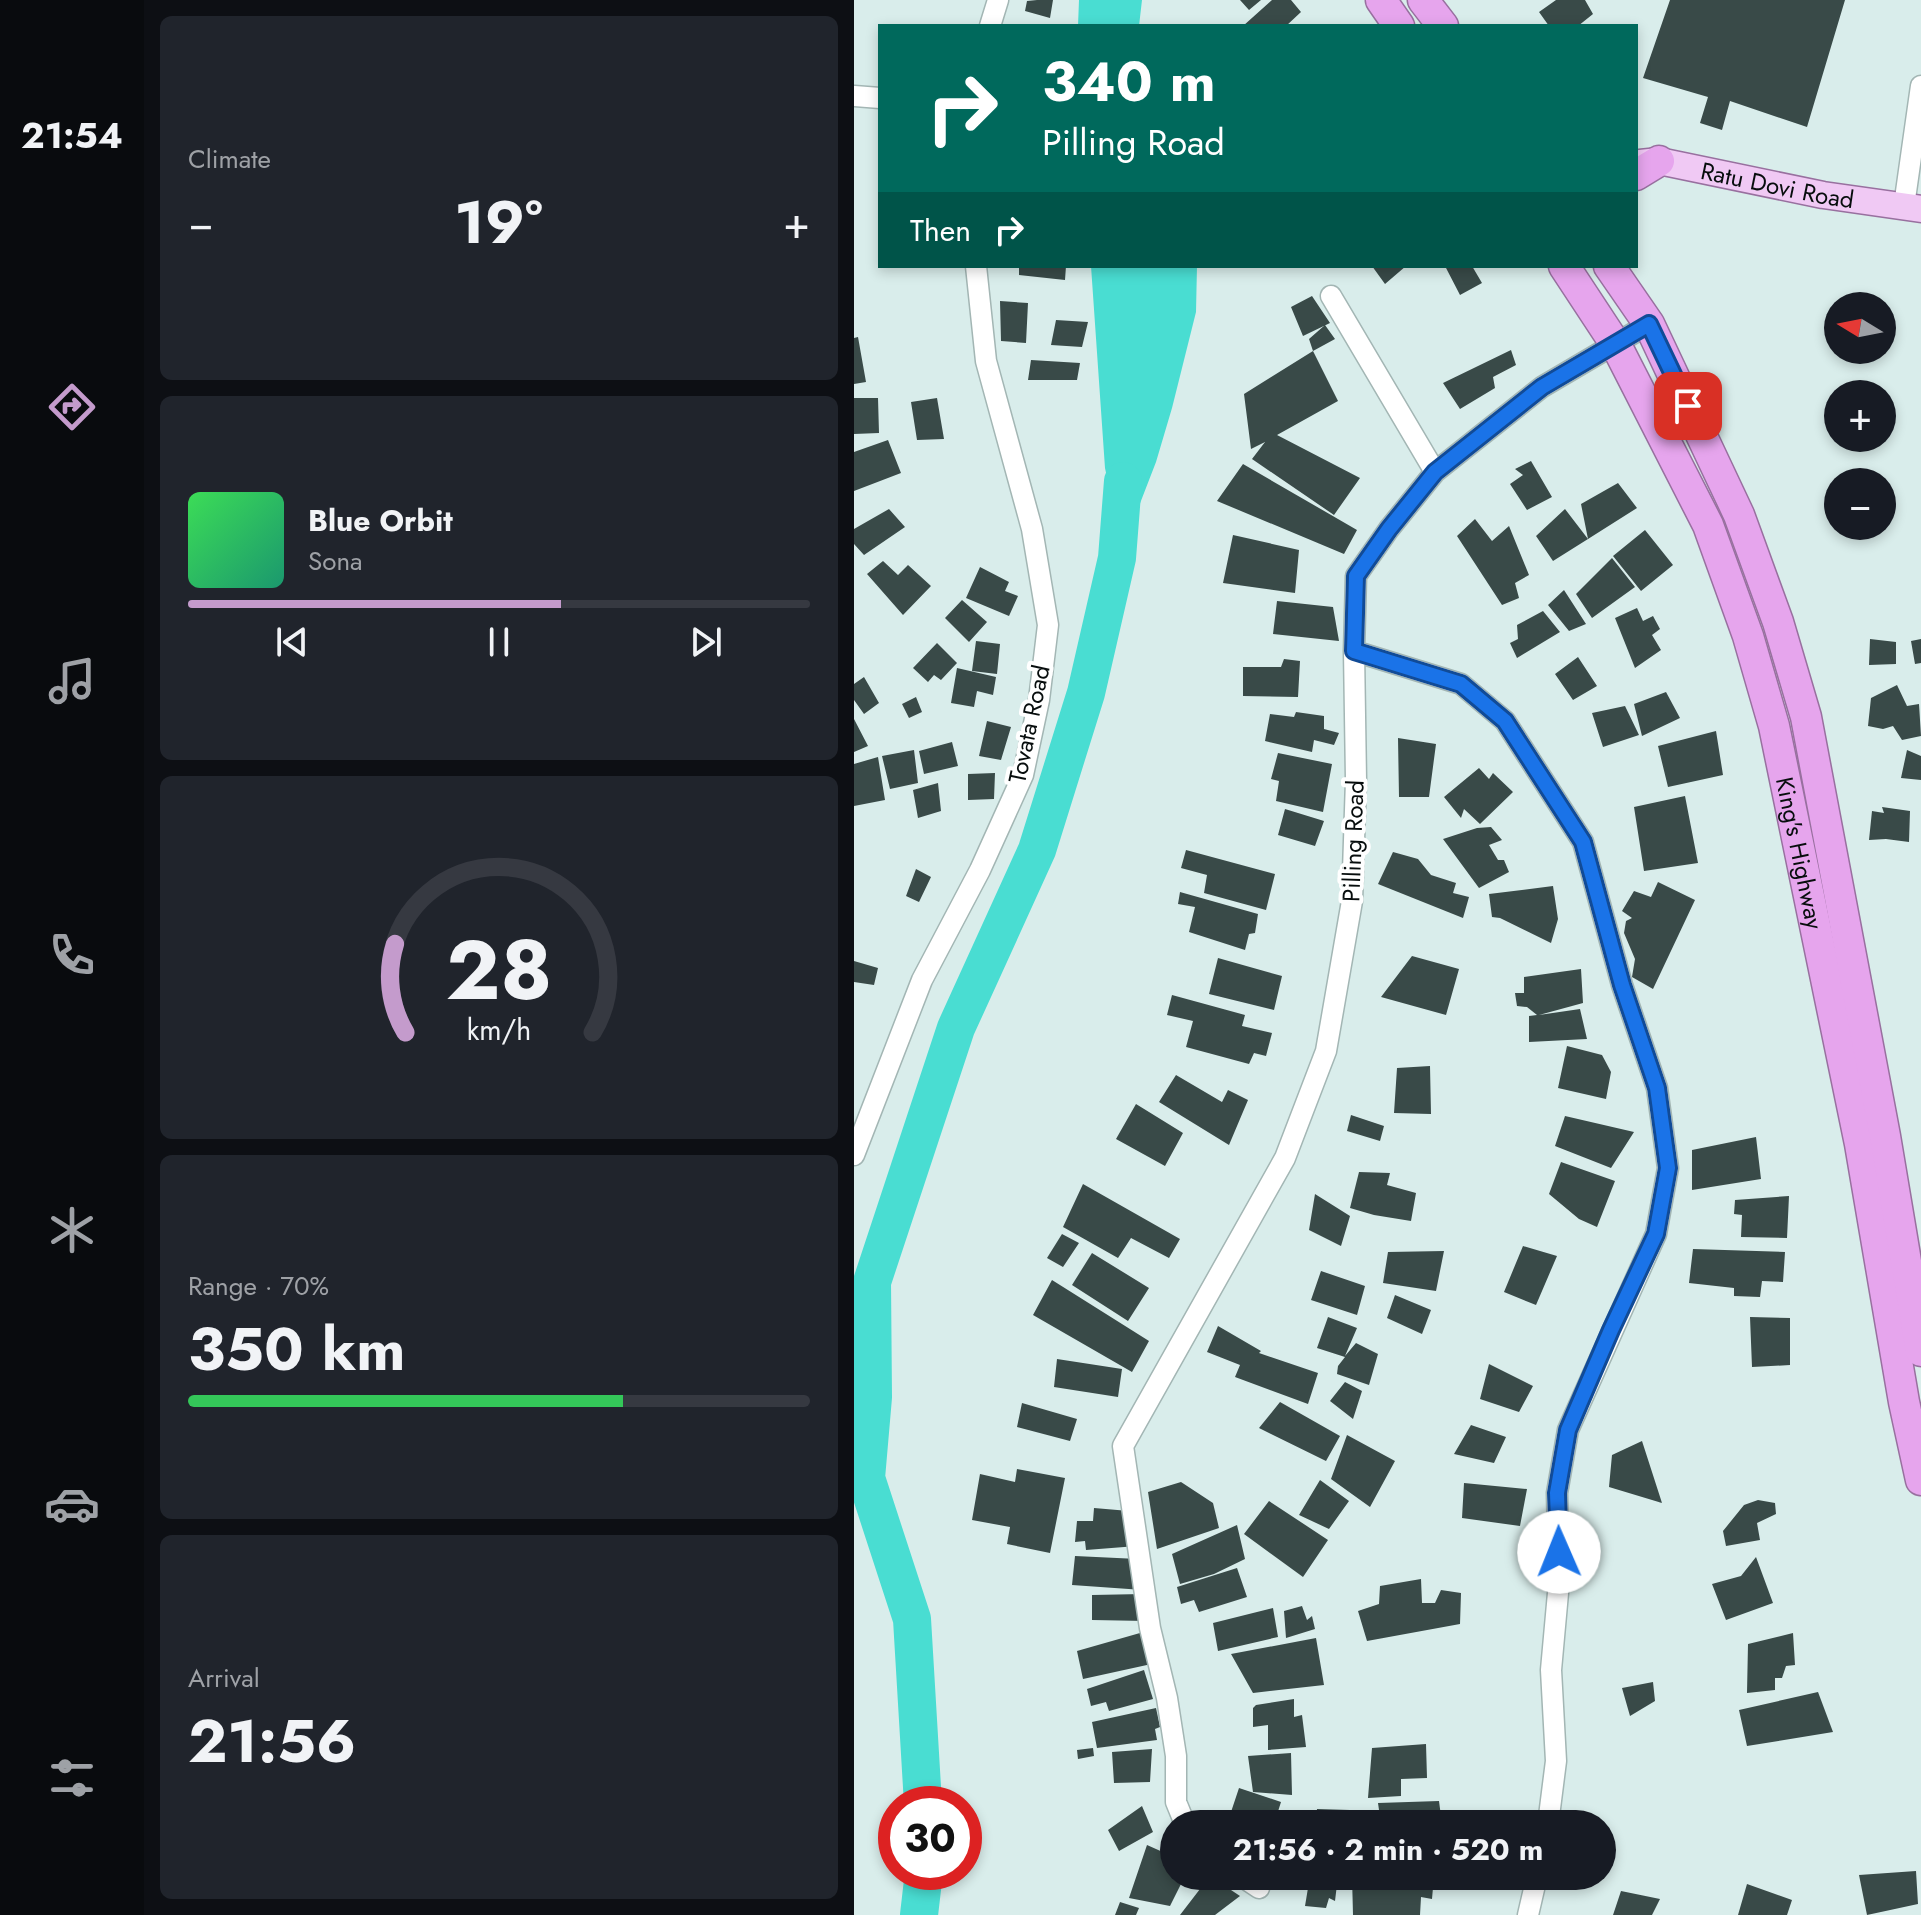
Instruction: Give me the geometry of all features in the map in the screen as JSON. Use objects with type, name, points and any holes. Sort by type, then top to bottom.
[{"type":"highway","points":[[1381,0],[1398,24]]},
{"type":"highway","points":[[1423,0],[1441,24]]},
{"type":"highway","name":"King's Highway","points":[[1565,268],[1616,345],[1708,525],[1748,636],[1774,726],[1860,1144],[1904,1402],[1921,1480]]},
{"type":"highway","name":"King's Highway","points":[[1610,268],[1649,324],[1739,515],[1778,622],[1806,717],[1882,1120],[1921,1351]]},
{"type":"main road","name":"Ratu Dovi Road","points":[[1642,164],[1912,207]]},
{"type":"street","points":[[991,24],[998,0]]},
{"type":"street","points":[[1912,207],[1921,86]]},
{"type":"street","points":[[854,96],[878,98]]},
{"type":"street","name":"Tovata Road","points":[[854,1155],[922,980],[980,870],[1023,775],[1039,700],[1048,625],[1032,529],[986,361],[976,268]]},
{"type":"street","points":[[1331,296],[1435,472]]},
{"type":"street","name":"Pilling Road","points":[[1179,1810],[1176,1802],[1176,1756],[1167,1698],[1150,1628],[1123,1446],[1285,1158],[1326,1051],[1352,901],[1356,780],[1356,576],[1435,472],[1542,387],[1649,324]]},
{"type":"street","points":[[1354,651],[1461,684],[1505,721],[1583,842],[1622,985],[1657,1088],[1668,1168],[1656,1234],[1568,1430],[1557,1493],[1559,1582],[1551,1670],[1556,1761],[1550,1810]]},
{"type":"street","points":[[1528,1915],[1534,1890]]},
{"type":"water","points":[[1079,0],[1142,0],[1139,24],[1078,24]]},
{"type":"water","points":[[1091,268],[1197,268],[1196,312],[1172,408],[1156,462],[1122,550],[1105,468]]},
{"type":"building","points":[[1053,0],[1050,18],[1025,11],[1027,1]]},
{"type":"building","points":[[1240,0],[1261,0],[1249,10]]},
{"type":"building","points":[[1272,0],[1291,0],[1301,12],[1288,24],[1245,24]]},
{"type":"building","points":[[1556,0],[1585,0],[1593,14],[1580,24],[1548,24],[1539,12]]},
{"type":"building","points":[[1670,0],[1845,0],[1807,127],[1730,101],[1722,130],[1700,123],[1708,97],[1643,78]]},
{"type":"building","points":[[1019,268],[1066,268],[1065,280],[1019,275]]},
{"type":"building","points":[[1373,268],[1404,268],[1385,284]]},
{"type":"building","points":[[1446,268],[1473,268],[1482,283],[1460,295]]},
{"type":"building","points":[[1312,296],[1330,323],[1303,336],[1291,307]]},
{"type":"building","points":[[1000,301],[1028,303],[1026,343],[1001,341]]},
{"type":"building","points":[[1056,320],[1088,322],[1082,347],[1051,345]]},
{"type":"building","points":[[1325,325],[1335,339],[1313,351],[1309,339]]},
{"type":"building","points":[[858,337],[866,382],[854,384],[854,338]]},
{"type":"building","points":[[1511,350],[1516,365],[1493,377],[1495,388],[1460,409],[1443,383]]},
{"type":"building","points":[[1313,351],[1338,401],[1277,435],[1360,478],[1334,515],[1252,459],[1265,442],[1251,449],[1244,394]]},
{"type":"building","points":[[1031,360],[1080,363],[1077,380],[1028,380]]},
{"type":"building","points":[[854,398],[878,398],[879,433],[854,434]]},
{"type":"building","points":[[937,398],[944,439],[917,440],[911,402]]},
{"type":"building","points":[[888,440],[901,473],[854,491],[854,452]]},
{"type":"building","points":[[1531,461],[1552,497],[1527,510],[1510,484],[1523,475],[1515,469]]},
{"type":"building","points":[[1243,464],[1357,530],[1344,554],[1217,501]]},
{"type":"building","points":[[1618,483],[1637,508],[1588,539],[1581,504]]},
{"type":"building","points":[[889,509],[905,527],[864,555],[854,544],[854,529]]},
{"type":"building","points":[[1565,509],[1588,539],[1553,561],[1536,536]]},
{"type":"building","points":[[1475,519],[1492,541],[1509,526],[1529,575],[1515,583],[1519,598],[1502,605],[1457,536]]},
{"type":"building","points":[[1645,530],[1673,565],[1641,591],[1613,556]]},
{"type":"building","points":[[1233,535],[1299,550],[1295,593],[1223,583]]},
{"type":"building","points":[[1612,558],[1635,587],[1592,618],[1576,594]]},
{"type":"building","points":[[883,561],[898,575],[908,565],[931,586],[903,615],[867,574]]},
{"type":"building","points":[[980,567],[1009,582],[1005,591],[1018,596],[1009,616],[966,598]]},
{"type":"building","points":[[1564,590],[1586,624],[1569,631],[1548,605]]},
{"type":"building","points":[[962,600],[987,622],[969,642],[945,618]]},
{"type":"building","points":[[1277,601],[1333,607],[1339,641],[1273,634]]},
{"type":"building","points":[[1637,608],[1643,621],[1653,616],[1660,629],[1652,635],[1661,650],[1635,668],[1615,618]]},
{"type":"building","points":[[1543,611],[1560,632],[1517,658],[1510,643],[1518,639],[1517,625]]},
{"type":"building","points":[[1870,639],[1896,642],[1896,664],[1869,665]]},
{"type":"building","points":[[1921,639],[1921,663],[1915,664],[1911,641]]},
{"type":"building","points":[[976,641],[1000,644],[997,674],[972,671]]},
{"type":"building","points":[[937,643],[957,663],[941,680],[934,675],[928,682],[913,668]]},
{"type":"building","points":[[1578,657],[1597,686],[1573,700],[1555,674]]},
{"type":"building","points":[[1284,659],[1300,661],[1298,697],[1243,696],[1243,667],[1281,667]]},
{"type":"building","points":[[957,668],[996,677],[993,695],[977,691],[974,707],[951,703]]},
{"type":"building","points":[[864,677],[879,703],[864,714],[854,700],[854,684]]},
{"type":"building","points":[[1897,685],[1907,706],[1919,704],[1921,736],[1902,740],[1893,726],[1883,729],[1868,726],[1871,698]]},
{"type":"building","points":[[1666,692],[1680,718],[1642,736],[1634,704]]},
{"type":"building","points":[[916,697],[922,712],[909,718],[902,704]]},
{"type":"building","points":[[1625,706],[1639,735],[1603,747],[1592,713]]},
{"type":"building","points":[[1296,712],[1324,716],[1324,729],[1339,733],[1334,745],[1314,740],[1312,752],[1265,741],[1270,714],[1294,717]]},
{"type":"building","points":[[854,719],[868,746],[854,752]]},
{"type":"building","points":[[987,721],[1011,727],[1001,760],[979,756]]},
{"type":"building","points":[[1716,731],[1723,775],[1668,787],[1658,746]]},
{"type":"building","points":[[1398,738],[1436,744],[1429,797],[1399,797]]},
{"type":"building","points":[[952,742],[958,766],[924,774],[919,751]]},
{"type":"building","points":[[914,750],[918,783],[890,789],[882,756]]},
{"type":"building","points":[[1907,750],[1921,756],[1921,780],[1901,778]]},
{"type":"building","points":[[1278,753],[1332,764],[1323,812],[1276,801],[1279,781],[1271,779]]},
{"type":"building","points":[[878,757],[885,800],[854,806],[854,764]]},
{"type":"building","points":[[1479,768],[1489,779],[1493,773],[1513,792],[1480,824],[1464,809],[1461,818],[1444,797]]},
{"type":"building","points":[[995,773],[994,799],[968,800],[968,774]]},
{"type":"building","points":[[938,783],[941,811],[918,818],[913,790]]},
{"type":"building","points":[[1685,796],[1698,863],[1644,871],[1634,807]]},
{"type":"building","points":[[1882,807],[1910,811],[1909,842],[1869,840],[1872,811],[1884,813]]},
{"type":"building","points":[[1285,809],[1324,821],[1315,846],[1278,835]]},
{"type":"building","points":[[1491,827],[1502,840],[1489,845],[1498,860],[1504,860],[1509,872],[1479,888],[1443,839],[1477,828]]},
{"type":"building","points":[[1186,850],[1275,874],[1266,910],[1204,893],[1207,875],[1181,868]]},
{"type":"building","points":[[1393,852],[1418,859],[1431,875],[1456,883],[1453,893],[1469,897],[1463,918],[1378,884]]},
{"type":"building","points":[[916,869],[931,877],[919,902],[906,896]]},
{"type":"building","points":[[1658,882],[1695,900],[1653,989],[1632,977],[1635,959],[1624,933],[1626,921],[1632,918],[1622,911],[1634,891],[1651,897]]},
{"type":"building","points":[[1553,886],[1558,919],[1551,943],[1492,917],[1489,894]]},
{"type":"building","points":[[1180,892],[1258,914],[1255,933],[1249,934],[1245,950],[1189,932],[1195,907],[1178,904]]},
{"type":"building","points":[[1412,956],[1459,969],[1446,1015],[1381,997]]},
{"type":"building","points":[[1218,958],[1282,976],[1274,1010],[1209,994]]},
{"type":"building","points":[[854,961],[878,968],[874,985],[854,982]]},
{"type":"building","points":[[1581,969],[1583,1003],[1539,1015],[1580,1009],[1587,1039],[1529,1042],[1529,1016],[1537,1015],[1527,1007],[1517,1006],[1515,993],[1524,993],[1524,977]]},
{"type":"building","points":[[1172,995],[1245,1015],[1242,1026],[1272,1033],[1266,1056],[1254,1053],[1249,1064],[1186,1047],[1193,1021],[1167,1015]]},
{"type":"building","points":[[1567,1046],[1602,1055],[1611,1072],[1606,1099],[1558,1088]]},
{"type":"building","points":[[1430,1066],[1431,1114],[1394,1113],[1397,1068]]},
{"type":"building","points":[[1176,1075],[1222,1102],[1228,1090],[1248,1100],[1229,1145],[1159,1102]]},
{"type":"building","points":[[1136,1104],[1183,1133],[1165,1166],[1116,1139]]},
{"type":"building","points":[[1351,1115],[1384,1126],[1380,1141],[1347,1131]]},
{"type":"building","points":[[1565,1116],[1634,1132],[1611,1168],[1555,1146]]},
{"type":"building","points":[[1756,1137],[1761,1179],[1692,1190],[1692,1150]]},
{"type":"building","points":[[1561,1162],[1615,1181],[1597,1227],[1579,1219],[1549,1194]]},
{"type":"building","points":[[1359,1172],[1390,1173],[1387,1185],[1416,1193],[1411,1221],[1350,1208]]},
{"type":"building","points":[[1083,1184],[1180,1239],[1169,1258],[1131,1238],[1118,1258],[1063,1227]]},
{"type":"building","points":[[1315,1194],[1350,1216],[1341,1246],[1309,1230]]},
{"type":"building","points":[[1789,1196],[1787,1238],[1741,1237],[1742,1215],[1734,1214],[1735,1200]]},
{"type":"building","points":[[1062,1234],[1079,1243],[1063,1267],[1047,1258]]},
{"type":"building","points":[[1523,1246],[1557,1256],[1536,1305],[1504,1292]]},
{"type":"building","points":[[1693,1249],[1785,1252],[1783,1282],[1762,1281],[1760,1297],[1734,1296],[1734,1288],[1689,1283]]},
{"type":"building","points":[[1444,1251],[1436,1291],[1383,1283],[1388,1252]]},
{"type":"building","points":[[1092,1253],[1149,1288],[1128,1321],[1072,1285]]},
{"type":"building","points":[[1321,1271],[1365,1286],[1357,1315],[1311,1300]]},
{"type":"building","points":[[1052,1280],[1149,1341],[1132,1372],[1033,1315]]},
{"type":"building","points":[[1395,1295],[1431,1310],[1422,1334],[1387,1318]]},
{"type":"building","points":[[1328,1317],[1357,1328],[1345,1356],[1356,1343],[1378,1354],[1369,1385],[1337,1374],[1338,1366],[1345,1357],[1317,1348]]},
{"type":"building","points":[[1750,1317],[1790,1318],[1790,1365],[1752,1367]]},
{"type":"building","points":[[1218,1326],[1261,1351],[1259,1353],[1318,1373],[1308,1404],[1235,1377],[1240,1365],[1207,1352]]},
{"type":"building","points":[[1057,1359],[1122,1369],[1118,1397],[1054,1387]]},
{"type":"building","points":[[1489,1364],[1533,1386],[1519,1412],[1480,1399]]},
{"type":"building","points":[[1345,1382],[1362,1391],[1353,1419],[1330,1401]]},
{"type":"building","points":[[1280,1402],[1340,1436],[1326,1461],[1259,1428]]},
{"type":"building","points":[[1022,1403],[1077,1419],[1070,1441],[1017,1427]]},
{"type":"building","points":[[1471,1425],[1506,1437],[1494,1463],[1454,1454]]},
{"type":"building","points":[[1347,1435],[1395,1461],[1370,1507],[1331,1479]]},
{"type":"building","points":[[1642,1441],[1662,1503],[1609,1487],[1612,1455]]},
{"type":"building","points":[[1017,1469],[1065,1478],[1050,1553],[1007,1544],[1010,1527],[972,1520],[980,1474],[1015,1482]]},
{"type":"building","points":[[1320,1480],[1349,1501],[1329,1529],[1299,1515]]},
{"type":"building","points":[[1181,1482],[1213,1503],[1219,1528],[1157,1549],[1148,1492]]},
{"type":"building","points":[[1464,1483],[1527,1489],[1520,1526],[1462,1518]]},
{"type":"building","points":[[1758,1500],[1775,1503],[1776,1514],[1757,1523],[1760,1540],[1726,1546],[1723,1531],[1744,1505]]},
{"type":"building","points":[[1269,1501],[1328,1540],[1303,1577],[1244,1534]]},
{"type":"building","points":[[1094,1508],[1129,1511],[1137,1546],[1086,1550],[1085,1541],[1075,1542],[1077,1521],[1093,1521]]},
{"type":"building","points":[[1237,1525],[1245,1559],[1214,1574],[1180,1584],[1172,1554]]},
{"type":"building","points":[[1075,1556],[1138,1559],[1143,1590],[1072,1585]]},
{"type":"building","points":[[1756,1557],[1773,1603],[1726,1620],[1712,1584],[1741,1576]]},
{"type":"building","points":[[1237,1568],[1247,1597],[1199,1612],[1194,1600],[1181,1604],[1177,1587]]},
{"type":"building","points":[[1421,1579],[1422,1603],[1435,1603],[1441,1590],[1461,1593],[1460,1624],[1367,1641],[1358,1611],[1379,1604],[1380,1586]]},
{"type":"building","points":[[1143,1594],[1147,1621],[1092,1620],[1092,1595]]},
{"type":"building","points":[[1302,1606],[1307,1620],[1312,1616],[1315,1629],[1286,1638],[1284,1611]]},
{"type":"building","points":[[1273,1608],[1278,1637],[1218,1651],[1213,1623]]},
{"type":"building","points":[[1147,1631],[1156,1663],[1083,1679],[1077,1651]]},
{"type":"building","points":[[1793,1633],[1795,1665],[1786,1666],[1782,1678],[1775,1678],[1775,1690],[1747,1693],[1748,1644]]},
{"type":"building","points":[[1316,1638],[1324,1685],[1253,1693],[1231,1654]]},
{"type":"building","points":[[1144,1670],[1153,1699],[1109,1711],[1106,1702],[1091,1706],[1087,1689]]},
{"type":"building","points":[[1653,1682],[1655,1701],[1630,1716],[1622,1688]]},
{"type":"building","points":[[1818,1692],[1833,1732],[1747,1746],[1739,1710]]},
{"type":"building","points":[[1294,1699],[1294,1717],[1302,1715],[1306,1747],[1268,1750],[1268,1725],[1253,1727],[1253,1708]]},
{"type":"building","points":[[1156,1708],[1160,1727],[1155,1729],[1157,1740],[1097,1748],[1092,1722]]},
{"type":"building","points":[[1426,1744],[1427,1778],[1401,1779],[1401,1796],[1368,1798],[1372,1748]]},
{"type":"building","points":[[1093,1748],[1094,1756],[1078,1759],[1077,1750]]},
{"type":"building","points":[[1152,1749],[1150,1782],[1114,1783],[1112,1752]]},
{"type":"building","points":[[1291,1753],[1292,1795],[1253,1792],[1248,1756]]},
{"type":"building","points":[[1239,1788],[1281,1802],[1278,1810],[1232,1810]]},
{"type":"building","points":[[1439,1801],[1440,1810],[1379,1810],[1378,1803]]},
{"type":"building","points":[[1142,1806],[1153,1832],[1119,1851],[1108,1830]]},
{"type":"building","points":[[1147,1845],[1160,1851],[1160,1890],[1178,1890],[1170,1906],[1129,1898]]},
{"type":"building","points":[[1916,1871],[1918,1904],[1867,1915],[1859,1875]]},
{"type":"building","points":[[1747,1884],[1792,1900],[1787,1915],[1738,1915]]},
{"type":"building","points":[[1199,1890],[1231,1890],[1240,1896],[1215,1915],[1180,1915]]},
{"type":"building","points":[[1308,1890],[1336,1890],[1335,1901],[1329,1898],[1326,1908],[1305,1906]]},
{"type":"building","points":[[1352,1890],[1433,1890],[1432,1899],[1421,1897],[1420,1915],[1353,1915]]},
{"type":"building","points":[[1621,1891],[1660,1899],[1652,1915],[1613,1915]]},
{"type":"building","points":[[1120,1902],[1139,1908],[1136,1915],[1115,1915]]},
{"type":"waterway","points":[[922,1786],[912,1619],[866,1478],[873,1397],[872,1282],[956,1028],[1037,850],[1086,693],[1117,558],[1123,481]]},
{"type":"waterway","points":[[919,1915],[922,1890]]},
{"type":"route","points":[[1559,1552],[1557,1493],[1568,1430],[1656,1234],[1668,1168],[1657,1088],[1622,985],[1583,842],[1505,721],[1461,684],[1354,651],[1356,576],[1435,472],[1542,387],[1649,324],[1688,406]]}]
